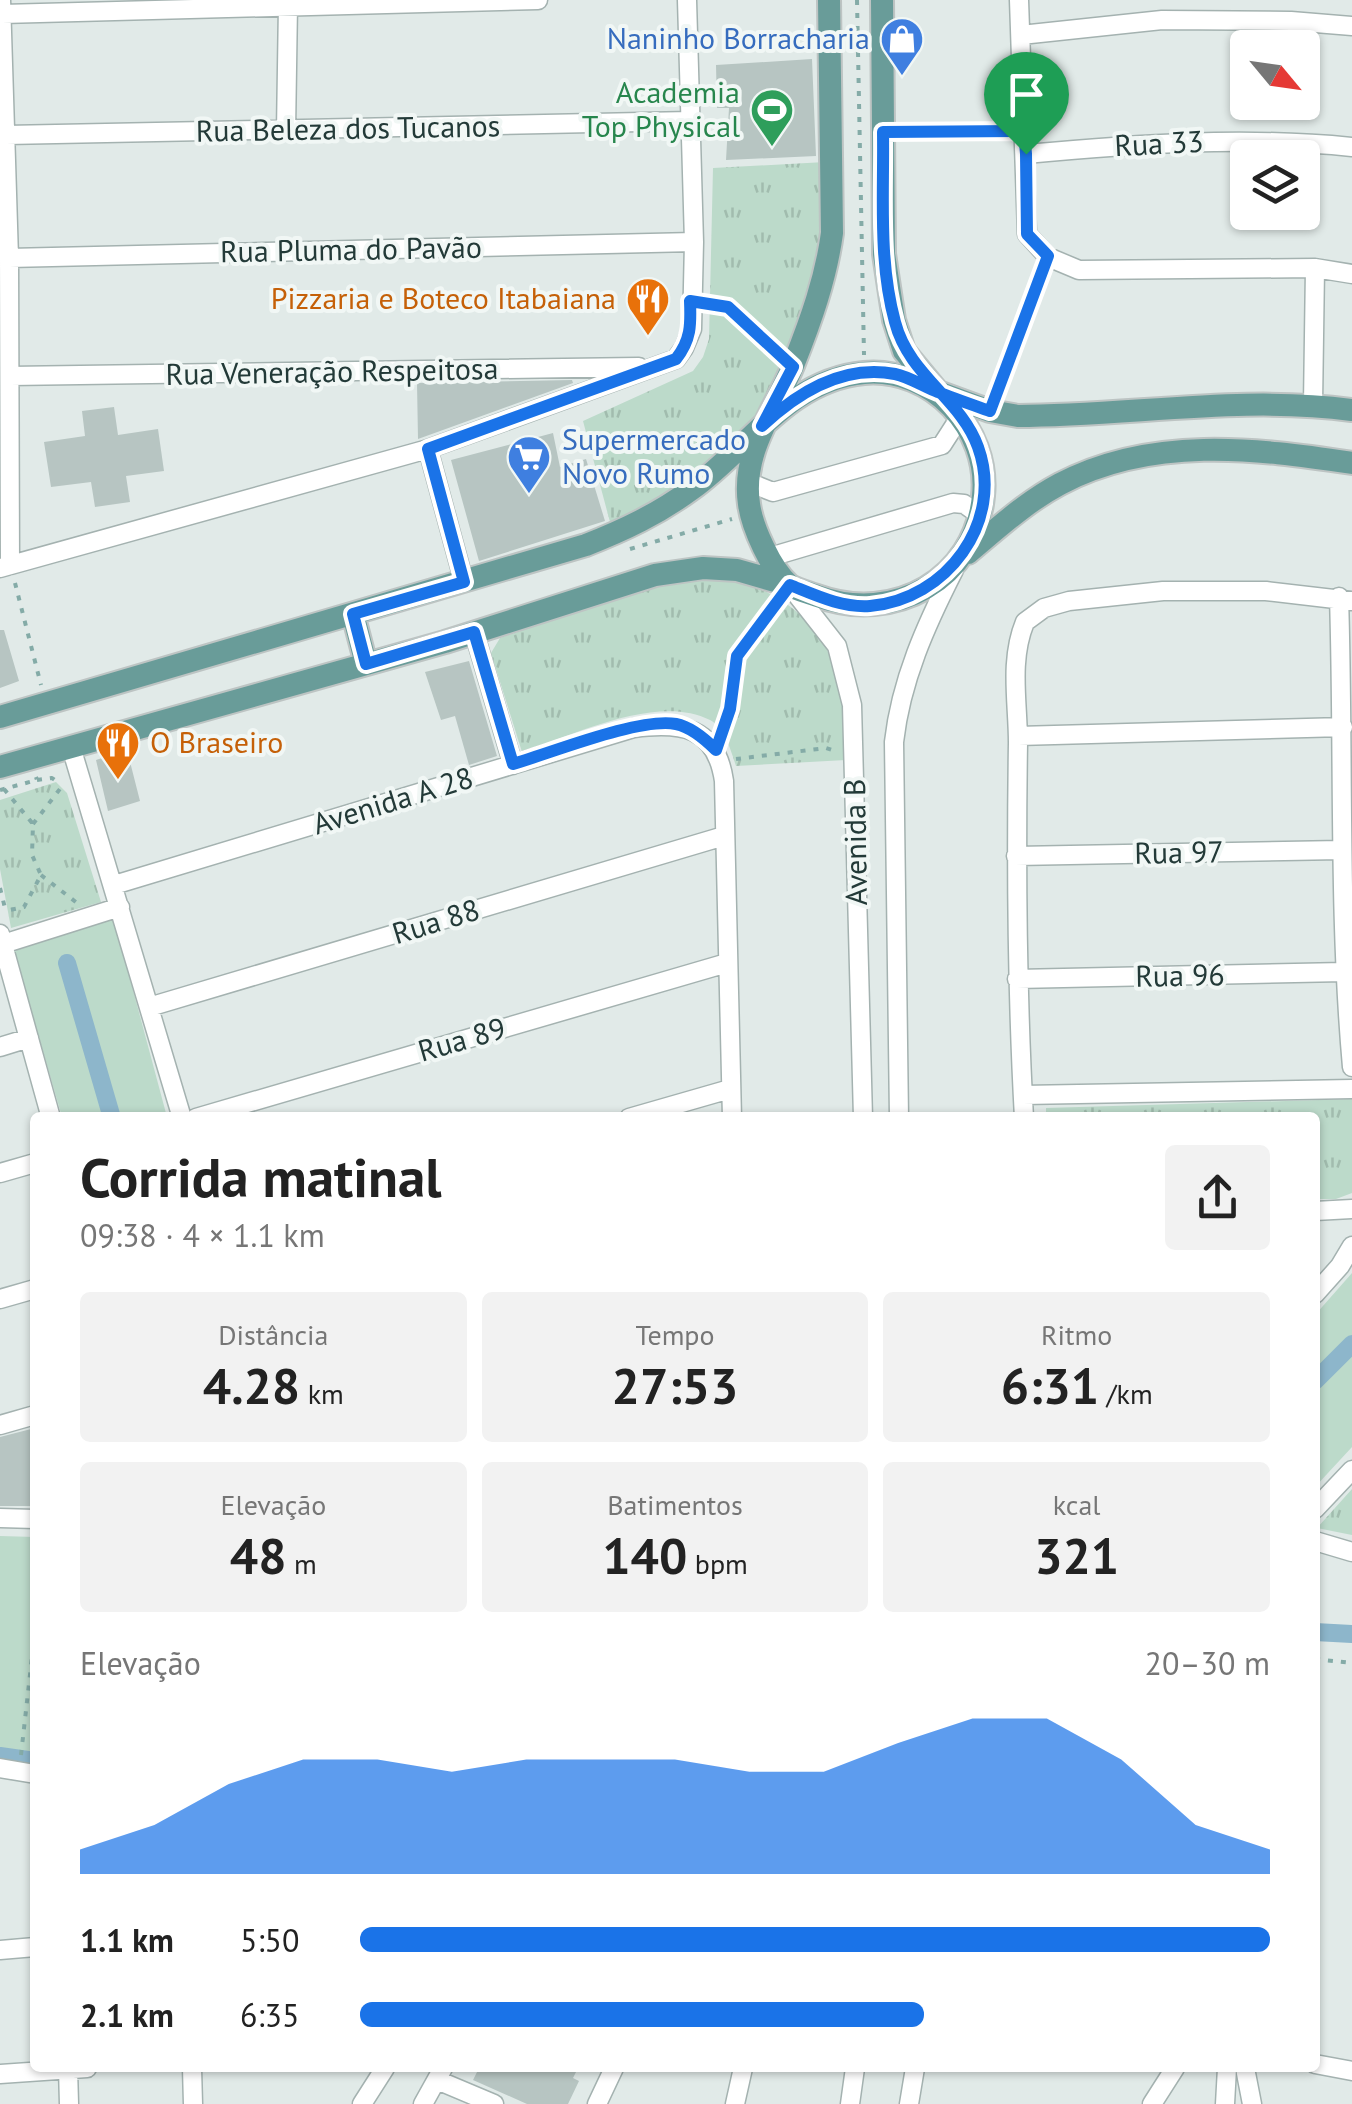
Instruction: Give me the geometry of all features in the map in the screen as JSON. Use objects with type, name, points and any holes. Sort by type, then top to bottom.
[{"type":"main road","points":[[790,585],[752,522],[748,482],[762,426],[793,367],[822,286],[832,233],[828,0]]},
{"type":"main road","points":[[882,0],[884,254],[894,320],[904,352],[960,417],[978,446],[985,481],[981,516],[958,562]]},
{"type":"main road","points":[[0,717],[569,551],[644,522],[695,487],[800,394],[829,380],[864,373],[895,374],[990,411],[1018,416],[1255,404],[1313,404],[1352,410]]},
{"type":"main road","points":[[2,778],[71,747],[366,664],[655,575],[703,568],[736,570],[834,602],[866,606],[898,602],[929,588],[1026,505],[1062,483],[1101,468],[1208,448],[1281,452],[1352,463]]},
{"type":"main road","points":[[353,614],[366,664]]},
{"type":"street","points":[[538,0],[2,7],[10,376],[5,567],[428,449],[676,359],[692,329],[694,242],[687,0]]},
{"type":"street","points":[[1020,0],[1027,234],[1048,256],[1079,270],[1315,268],[1352,274]]},
{"type":"street","points":[[286,130],[288,4]]},
{"type":"street","points":[[1021,35],[1162,20],[1291,20],[1352,26]]},
{"type":"street","name":"Rua Beleza dos Tucanos","points":[[6,135],[690,121]]},
{"type":"street","name":"Rua 33","points":[[1026,154],[1148,142],[1283,140],[1352,147]]},
{"type":"street","name":"Rua Pluma do Pavão","points":[[8,258],[694,242]]},
{"type":"street","points":[[1313,404],[1315,268]]},
{"type":"street","name":"Rua Veneração Respeitosa","points":[[10,376],[655,367]]},
{"type":"street","points":[[748,482],[773,492],[942,445],[960,417]]},
{"type":"street","points":[[428,449],[464,582]]},
{"type":"street","points":[[770,557],[953,503],[964,504],[981,516]]},
{"type":"street","points":[[899,1112],[894,801],[897,712],[911,665],[958,562]]},
{"type":"street","name":"Avenida B","points":[[790,585],[836,646],[852,705],[863,1112]]},
{"type":"street","points":[[1024,1112],[1017,980],[1018,736],[1014,668],[1025,622],[1044,608],[1069,602],[1163,591],[1266,591],[1346,599],[1341,850],[1344,972],[1352,1068]]},
{"type":"street","points":[[474,632],[513,764]]},
{"type":"street","name":"Avenida A 28","points":[[114,885],[634,728],[676,724],[692,731],[718,756]]},
{"type":"street","points":[[1018,736],[1343,727]]},
{"type":"street","points":[[71,747],[180,1112]]},
{"type":"street","points":[[718,756],[732,1112]]},
{"type":"street","name":"Rua 88","points":[[149,1007],[724,836]]},
{"type":"street","name":"Rua 97","points":[[1016,856],[1341,850]]},
{"type":"street","points":[[49,1112],[5,940],[120,907]]},
{"type":"street","name":"Rua 89","points":[[217,1112],[728,963]]},
{"type":"street","name":"Rua 96","points":[[1017,980],[1344,972]]},
{"type":"street","points":[[0,1047],[29,1038]]},
{"type":"street","points":[[650,1112],[730,1088]]},
{"type":"street","points":[[1023,1096],[1352,1090]]},
{"type":"street","points":[[0,1173],[30,1164]]},
{"type":"street","points":[[1320,1211],[1352,1210]]},
{"type":"street","points":[[1320,1288],[1352,1246]]},
{"type":"street","points":[[0,1299],[30,1290]]},
{"type":"street","points":[[0,1425],[30,1416]]},
{"type":"street","points":[[1320,1504],[1352,1470]]},
{"type":"street","points":[[0,1518],[30,1519]]},
{"type":"street","points":[[1320,1542],[1352,1552]]},
{"type":"street","points":[[0,1950],[30,1947]]},
{"type":"street","points":[[1320,2065],[1352,2071]]},
{"type":"street","points":[[0,2074],[30,2071]]},
{"type":"street","points":[[68,2072],[68,2104]]},
{"type":"street","points":[[192,2072],[193,2104]]},
{"type":"street","points":[[362,2104],[383,2072]]},
{"type":"street","points":[[596,2104],[612,2072]]},
{"type":"street","points":[[735,2104],[742,2072]]},
{"type":"street","points":[[850,2104],[854,2072]]},
{"type":"street","points":[[910,2104],[914,2072]]},
{"type":"street","points":[[1152,2104],[1172,2072]]},
{"type":"street","points":[[1225,2104],[1227,2072]]},
{"type":"street","points":[[1246,2072],[1252,2104]]},
{"type":"street","points":[[423,2104],[440,2074],[494,2104]]},
{"type":"path","points":[[857,0],[864,373]]},
{"type":"path","points":[[883,132],[1024,131]]},
{"type":"path","points":[[990,411],[1048,256]]},
{"type":"path","points":[[690,301],[728,307],[793,367]]},
{"type":"path","points":[[5,567],[46,704]]},
{"type":"path","points":[[790,585],[737,656],[730,709],[718,756],[826,748],[854,756]]},
{"type":"path","points":[[2,778],[33,824]]},
{"type":"path","points":[[37,780],[52,778],[62,786]]},
{"type":"path","points":[[81,779],[62,786],[33,824],[32,855],[41,875],[95,913]]},
{"type":"path","points":[[5,911],[24,907],[41,875]]},
{"type":"path","points":[[0,888],[5,940]]},
{"type":"path","points":[[1320,1659],[1352,1663]]},
{"type":"path","points":[[18,1770],[30,1676]]},
{"type":"green space","points":[[825,162],[822,255],[773,389],[748,426],[709,462],[647,506],[610,522],[583,421],[693,371],[703,357],[709,339],[713,168]]},
{"type":"green space","points":[[720,575],[782,601],[821,640],[841,692],[846,760],[736,766],[727,740],[710,720],[666,711],[590,727],[522,752],[491,653],[500,638],[674,579]]},
{"type":"green space","points":[[56,782],[67,793],[101,902],[11,928],[0,869],[0,800]]},
{"type":"green space","points":[[114,919],[166,1112],[61,1112],[14,951]]},
{"type":"green space","points":[[1352,1099],[1352,1193],[1320,1199],[1320,1112],[1046,1112],[1046,1108]]},
{"type":"green space","points":[[1352,1273],[1352,1447],[1320,1482],[1320,1309]]},
{"type":"green space","points":[[1352,1489],[1352,1535],[1320,1529]]},
{"type":"green space","points":[[0,1536],[30,1537],[30,1765],[0,1761]]},
{"type":"building","points":[[812,59],[816,156],[726,160],[729,108],[717,108],[716,65]]},
{"type":"building","points":[[417,383],[573,383],[418,439]]},
{"type":"building","points":[[114,407],[118,435],[158,429],[164,471],[126,476],[130,502],[95,507],[91,482],[51,487],[44,442],[85,436],[82,411]]},
{"type":"building","name":"Supermercado Novo Rumo","points":[[553,433],[560,467],[586,459],[605,521],[479,561],[451,460]]},
{"type":"building","points":[[0,630],[4,630],[19,681],[0,688]]},
{"type":"building","points":[[469,661],[497,756],[469,765],[455,716],[441,720],[425,672]]},
{"type":"building","name":"O Braseiro","points":[[127,750],[140,801],[108,811],[96,760]]},
{"type":"building","points":[[30,1429],[30,1506],[0,1506],[0,1437]]},
{"type":"building","points":[[477,2072],[576,2072],[573,2078],[579,2081],[568,2104],[527,2104],[473,2080]]},
{"type":"waterway","points":[[67,963],[110,1112]]},
{"type":"waterway","points":[[1320,1376],[1352,1344]]},
{"type":"waterway","points":[[1320,1632],[1352,1634]]},
{"type":"waterway","points":[[0,1756],[30,1760]]},
{"type":"place","name":"Naninho Borracharia","points":[[902,77]]},
{"type":"place","name":"Academia Top Physical","points":[[772,148]]},
{"type":"place","name":"Pizzaria e Boteco Itabaiana","points":[[648,337]]},
{"type":"place","name":"Supermercado Novo Rumo","points":[[529,495]]},
{"type":"place","name":"O Braseiro","points":[[118,781]]},
{"type":"route","points":[[1026,154],[1024,131],[883,132],[884,254],[894,320],[904,352],[938,392],[960,417],[978,446],[985,481],[981,516],[958,562],[929,588],[898,602],[866,606],[834,602],[790,585],[737,656],[730,709],[716,750],[692,731],[665,724],[634,728],[513,764],[474,632],[366,664],[353,614],[464,582],[428,449],[676,359],[692,329],[690,301],[728,307],[793,367],[762,426],[800,394],[829,380],[864,373],[895,374],[938,392],[990,411],[1048,256],[1027,234],[1026,154]]}]
